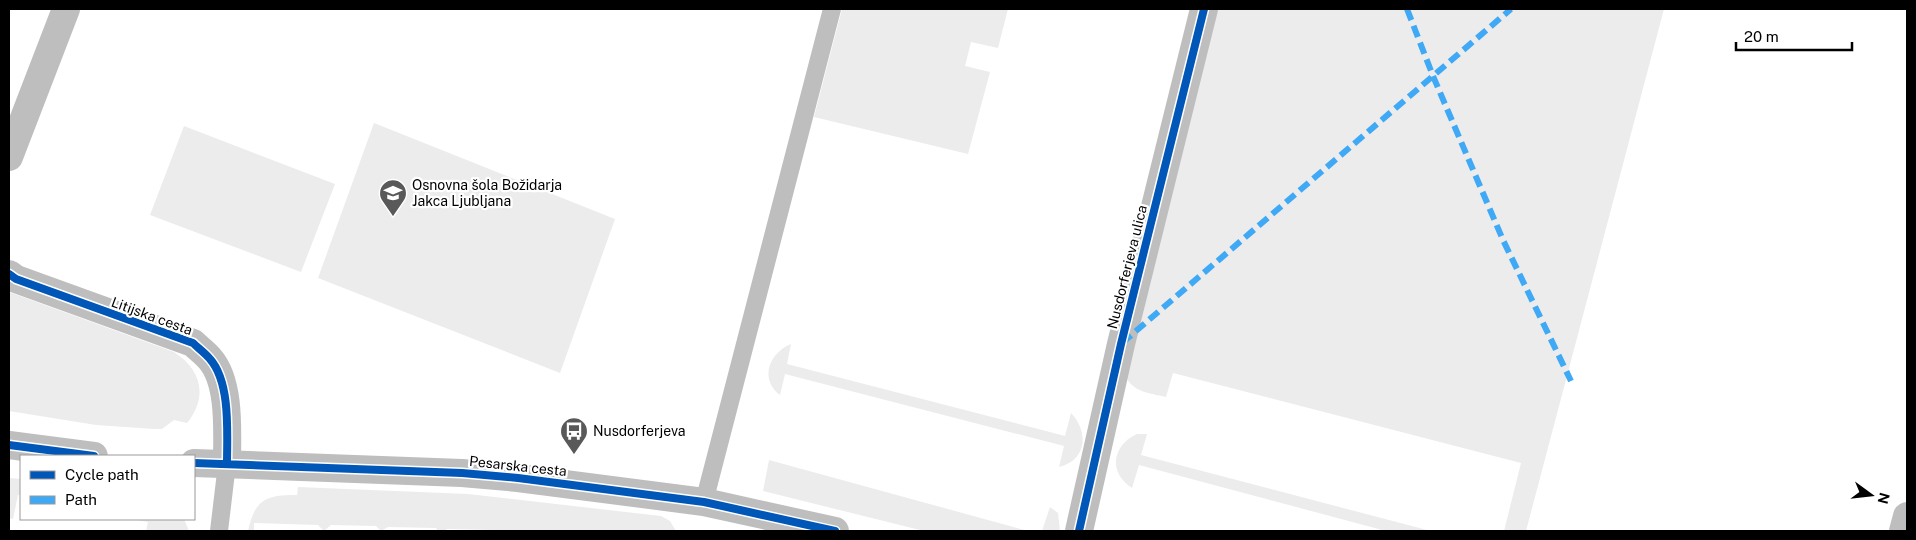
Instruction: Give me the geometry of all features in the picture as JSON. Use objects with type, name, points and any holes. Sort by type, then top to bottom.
[{"type":"street","points":[[9,157],[66,9]]},
{"type":"street","name":"Nusdorferjeva ulica","points":[[1079,531],[1121,344],[1204,9]]},
{"type":"street","name":"Litijska cesta","points":[[9,274],[16,279],[193,343],[211,360],[221,382],[226,415],[227,464]]},
{"type":"street","points":[[9,445],[86,455]]},
{"type":"street","name":"Pesarska cesta","points":[[195,463],[462,473],[588,486],[704,502],[835,531]]},
{"type":"street","points":[[1903,531],[1907,516]]},
{"type":"lane","points":[[704,502],[832,9]]},
{"type":"lane","points":[[219,531],[227,464]]},
{"type":"shaded area","points":[[842,9],[1008,9],[998,48],[971,42],[965,66],[990,72],[968,154],[814,117]]},
{"type":"shaded area","points":[[1216,9],[1664,9],[1526,531],[1504,531],[1521,463],[1173,373],[1166,397],[1142,391],[1128,381],[1125,375]]},
{"type":"shaded area","points":[[374,123],[615,219],[560,373],[318,278]]},
{"type":"shaded area","points":[[184,126],[335,184],[301,272],[150,215]]},
{"type":"shaded area","points":[[9,292],[174,352],[191,367],[199,384],[198,403],[194,413],[187,423],[174,420],[162,429],[154,429],[96,425],[9,411]]},
{"type":"shaded area","points":[[791,344],[787,364],[1065,436],[1071,413],[1081,428],[1082,444],[1080,452],[1068,463],[1059,467],[1064,446],[785,374],[780,395],[770,382],[769,367],[777,354]]},
{"type":"shaded area","points":[[1137,434],[1147,434],[1141,455],[1431,531],[1386,531],[1139,465],[1132,488],[1119,475],[1116,459],[1122,445]]},
{"type":"shaded area","points":[[769,460],[1028,531],[924,531],[763,491]]},
{"type":"shaded area","points":[[9,478],[20,479],[20,495],[18,495],[13,519],[9,518]]},
{"type":"shaded area","points":[[298,487],[468,494],[661,516],[670,521],[676,531],[495,531],[447,529],[438,531],[436,528],[388,527],[381,531],[376,526],[331,525],[324,531],[318,525],[254,523],[254,531],[248,531],[258,506],[264,501],[277,496],[297,495]]},
{"type":"shaded area","points":[[1050,507],[1058,513],[1060,531],[1042,531]]},
{"type":"shaded area","points":[[137,520],[184,520],[189,531],[146,531],[148,522]]},
{"type":"marked path","points":[[1407,9],[1433,76],[1503,240],[1571,381]]},
{"type":"marked path","points":[[1122,343],[1511,9]]},
{"type":"cycle path","points":[[1079,531],[1121,344],[1204,9]]},
{"type":"cycle path","points":[[9,274],[16,279],[193,343],[210,359],[222,381],[227,424],[227,464]]},
{"type":"cycle path","points":[[9,445],[86,455]]},
{"type":"cycle path","points":[[195,463],[462,473],[518,478],[704,502],[835,531]]},
{"type":"place","name":"Osnovna šola Božidarja Jakca Ljubljana","points":[[393,217]]},
{"type":"place","name":"Nusdorferjeva","points":[[574,455]]}]
